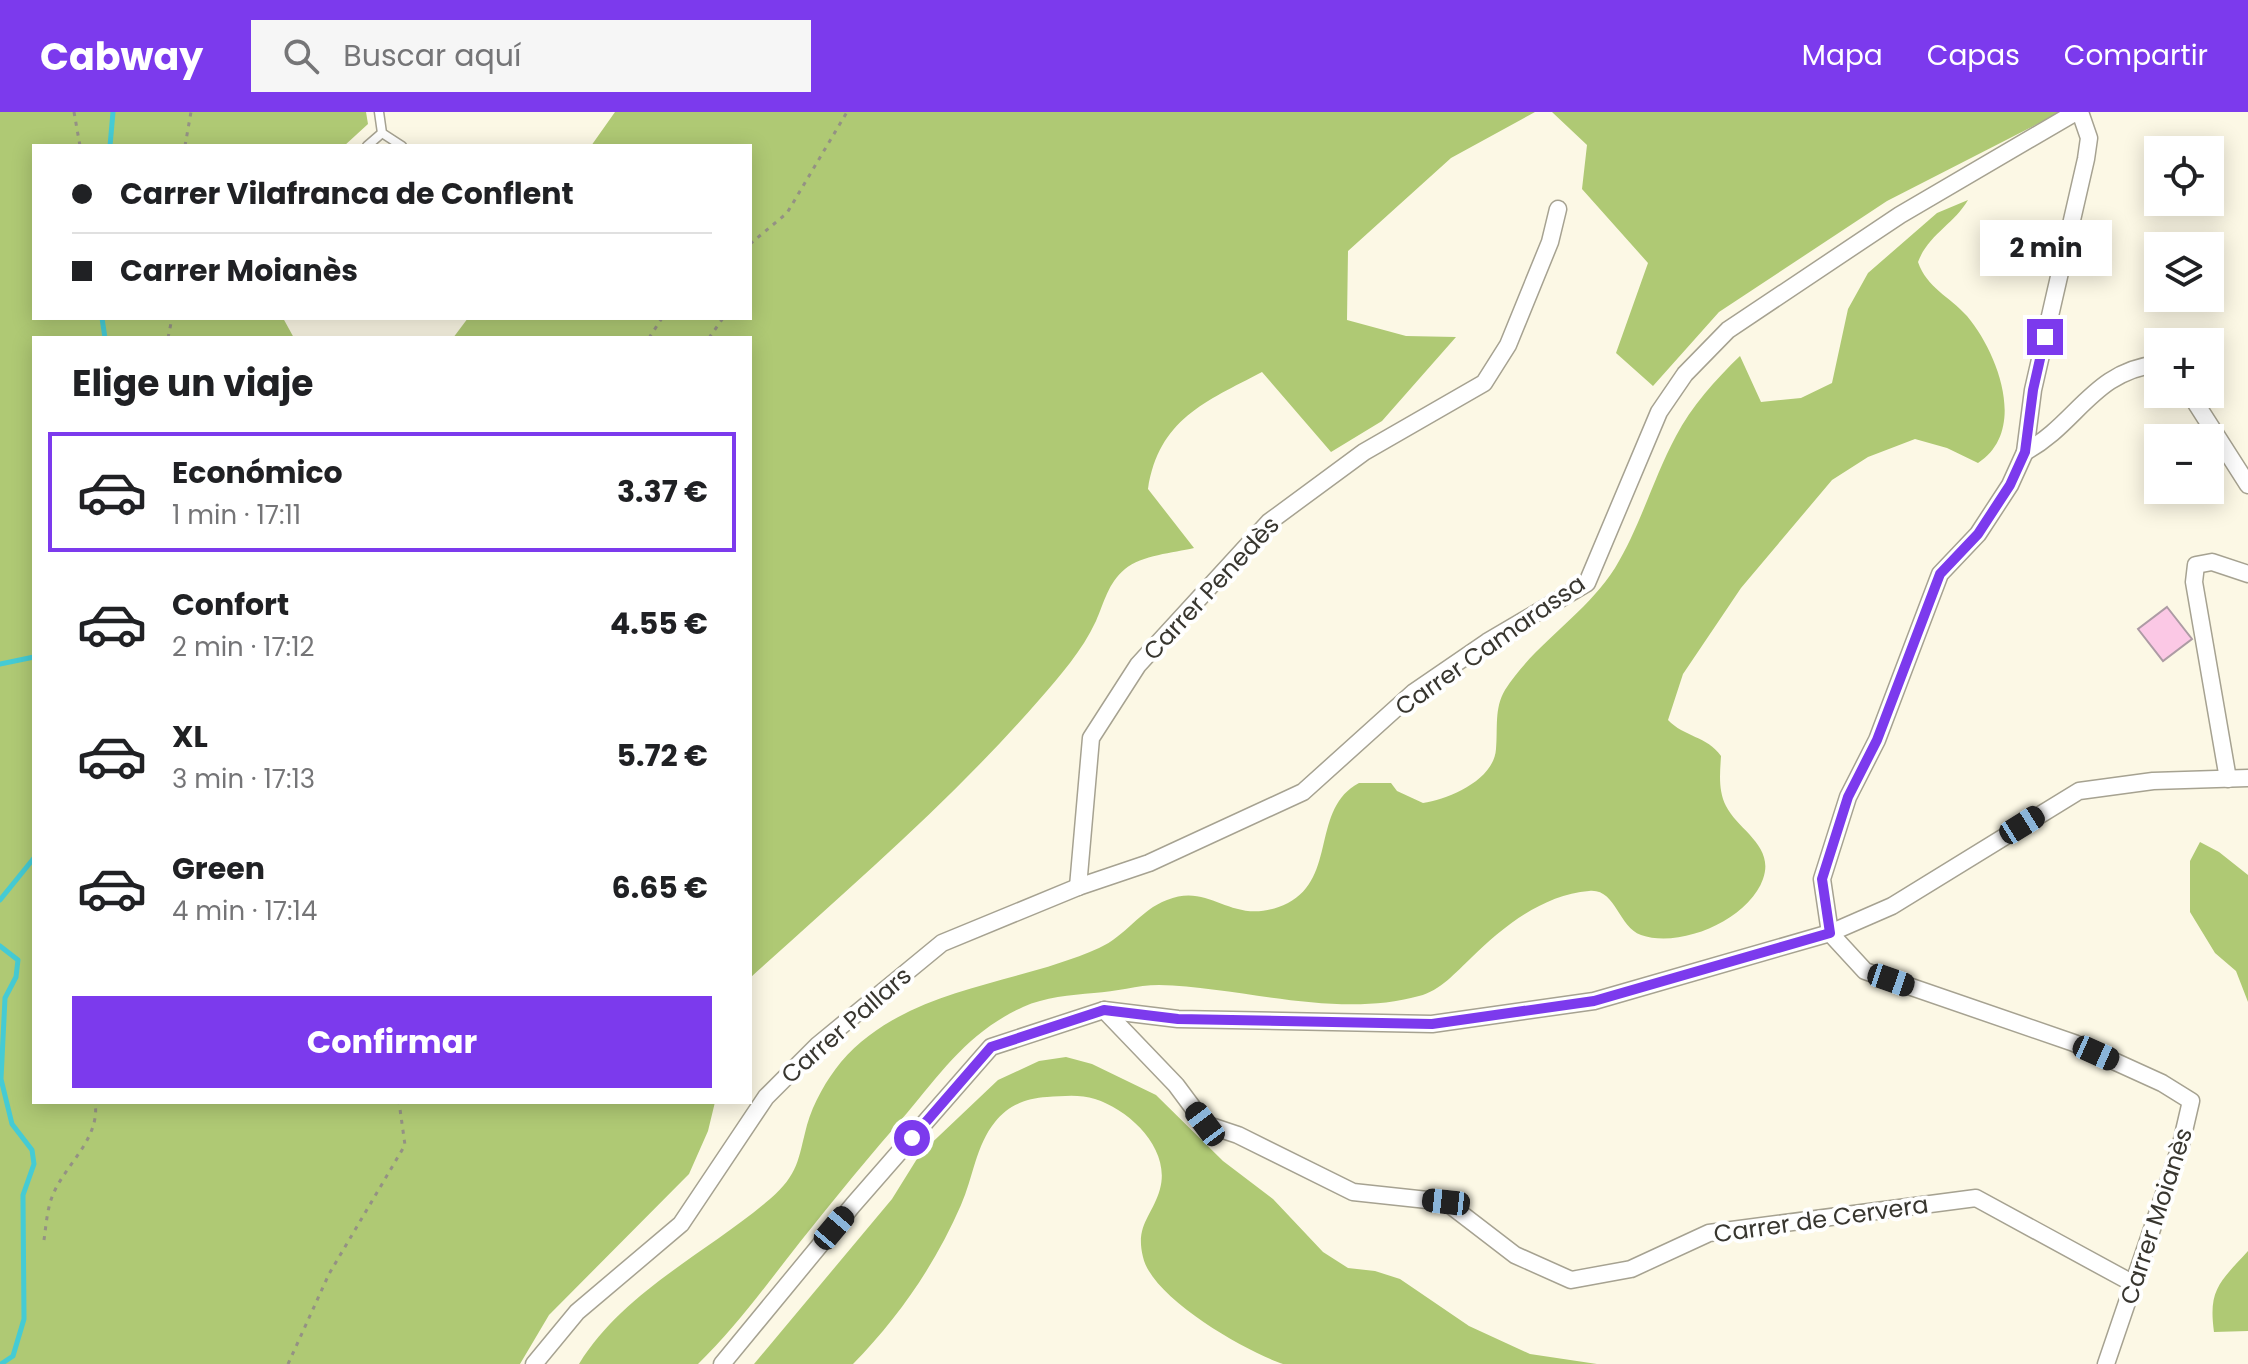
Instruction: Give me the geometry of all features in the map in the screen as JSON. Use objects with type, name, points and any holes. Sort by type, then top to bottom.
[{"type":"street","points":[[1830,933],[1822,879],[1848,797],[1877,740],[1940,574],[1978,534],[2010,485],[2025,452],[2033,390],[2086,159],[2089,138],[2078,112]]},
{"type":"street","name":"Carrer Camarassa","points":[[1078,887],[1149,863],[1303,792],[1414,692],[1487,642],[1587,583],[1659,412],[1685,374],[1728,330],[1900,215],[2078,112]]},
{"type":"street","name":"Carrer Penedès","points":[[1078,887],[1091,738],[1138,665],[1269,522],[1364,452],[1484,383],[1508,345],[1550,242],[1558,209]]},
{"type":"street","points":[[2025,452],[2051,438],[2092,393],[2132,367],[2144,366]]},
{"type":"street","points":[[2199,408],[2248,485]]},
{"type":"street","points":[[2228,779],[2194,582],[2196,565],[2212,562],[2248,574]]},
{"type":"street","points":[[722,1364],[853,1205],[991,1047],[1104,1010],[1178,1019],[1432,1024],[1594,1001],[1830,933],[1892,906],[2079,791],[2153,781],[2248,778]]},
{"type":"street","name":"Carrer Pallars","points":[[534,1364],[577,1312],[681,1224],[766,1097],[818,1045],[942,943],[1078,887]]},
{"type":"street","name":"Carrer Moianès","points":[[1830,933],[1865,971],[2074,1043],[2162,1083],[2191,1101],[2181,1144],[2106,1364]]},
{"type":"street","name":"Carrer de Cervera","points":[[1104,1010],[1176,1085],[1205,1124],[1238,1135],[1353,1192],[1446,1202],[1515,1255],[1571,1280],[1631,1269],[1709,1233],[1976,1198],[2134,1284]]},
{"type":"lane","points":[[379,112],[382,133],[399,144]]},
{"type":"lane","points":[[369,144],[382,133]]},
{"type":"path","points":[[74,112],[80,144]]},
{"type":"path","points":[[185,144],[191,112]]},
{"type":"path","points":[[752,242],[787,213],[847,112]]},
{"type":"path","points":[[44,1240],[52,1196],[90,1134],[95,1104]]},
{"type":"path","points":[[288,1364],[329,1274],[405,1145],[399,1104]]},
{"type":"green space","points":[[0,112],[366,112],[368,124],[346,144],[32,144],[32,320],[284,320],[293,336],[32,336],[32,1104],[715,1104],[708,1131],[689,1174],[549,1315],[520,1364],[0,1364]]},
{"type":"green space","points":[[615,112],[1535,112],[1451,158],[1348,251],[1347,320],[1406,336],[1456,337],[1382,421],[1331,452],[1262,372],[1188,416],[1162,445],[1148,489],[1194,548],[1158,555],[1125,569],[1110,587],[1096,621],[1077,653],[1005,737],[899,843],[752,976],[752,336],[454,336],[466,320],[752,320],[752,144],[592,144]]},
{"type":"green space","points":[[1552,112],[2061,112],[1887,201],[1719,312],[1653,386],[1616,353],[1648,263],[1582,189],[1587,145]]},
{"type":"green space","points":[[1968,200],[1928,244],[1918,262],[1927,279],[1967,316],[1989,350],[2003,391],[2005,412],[2002,432],[1993,449],[1978,463],[1947,448],[1915,439],[1868,457],[1832,480],[1741,588],[1683,674],[1668,720],[1709,744],[1721,756],[1723,800],[1764,857],[1763,879],[1744,907],[1712,927],[1693,934],[1657,938],[1633,931],[1605,895],[1589,891],[1572,894],[1524,914],[1434,990],[1388,1002],[1322,1003],[1159,985],[1067,996],[1031,1004],[988,1028],[946,1067],[839,1193],[738,1320],[698,1364],[579,1364],[619,1315],[643,1294],[746,1219],[780,1190],[792,1174],[810,1117],[831,1076],[867,1037],[896,1018],[962,991],[1066,961],[1099,948],[1157,904],[1167,900],[1197,896],[1252,911],[1269,910],[1288,903],[1303,892],[1313,877],[1335,809],[1344,794],[1359,783],[1391,783],[1397,791],[1423,803],[1457,792],[1479,779],[1493,760],[1498,711],[1505,690],[1531,658],[1603,585],[1615,568],[1676,436],[1705,394],[1740,356],[1761,402],[1801,398],[1832,383],[1848,309],[1868,273],[1937,213]]},
{"type":"green space","points":[[2200,842],[2219,852],[2248,875],[2248,1002],[2236,971],[2215,953],[2190,912],[2190,861]]},
{"type":"green space","points":[[1066,1057],[1092,1064],[1156,1095],[1223,1161],[1273,1199],[1323,1252],[1348,1268],[1375,1271],[1400,1279],[1469,1326],[1530,1354],[1597,1364],[1283,1364],[1246,1348],[1181,1305],[1150,1273],[1143,1257],[1141,1237],[1157,1199],[1162,1174],[1159,1160],[1145,1133],[1108,1104],[1089,1097],[1071,1096],[1025,1101],[1006,1111],[995,1122],[979,1151],[951,1227],[927,1270],[900,1309],[853,1364],[754,1364],[892,1199],[920,1154],[998,1080],[1039,1061]]},
{"type":"green space","points":[[2248,1251],[2248,1331],[2214,1332],[2213,1306],[2218,1287]]},
{"type":"building","points":[[2167,607],[2192,639],[2163,661],[2138,629]]},
{"type":"waterway","points":[[110,144],[113,112]]},
{"type":"waterway","points":[[102,320],[105,336]]},
{"type":"waterway","points":[[0,664],[32,657]]},
{"type":"waterway","points":[[0,900],[32,860]]},
{"type":"waterway","points":[[0,946],[18,960],[16,977],[5,998],[1,1079],[12,1124],[32,1150],[34,1164],[23,1195],[24,1319],[13,1356],[1,1364]]},
{"type":"route","points":[[912,1138],[991,1047],[1104,1010],[1178,1019],[1432,1024],[1594,1001],[1830,933],[1822,879],[1848,797],[1877,740],[1940,574],[1978,534],[2010,485],[2025,452],[2033,390],[2045,337]]}]
